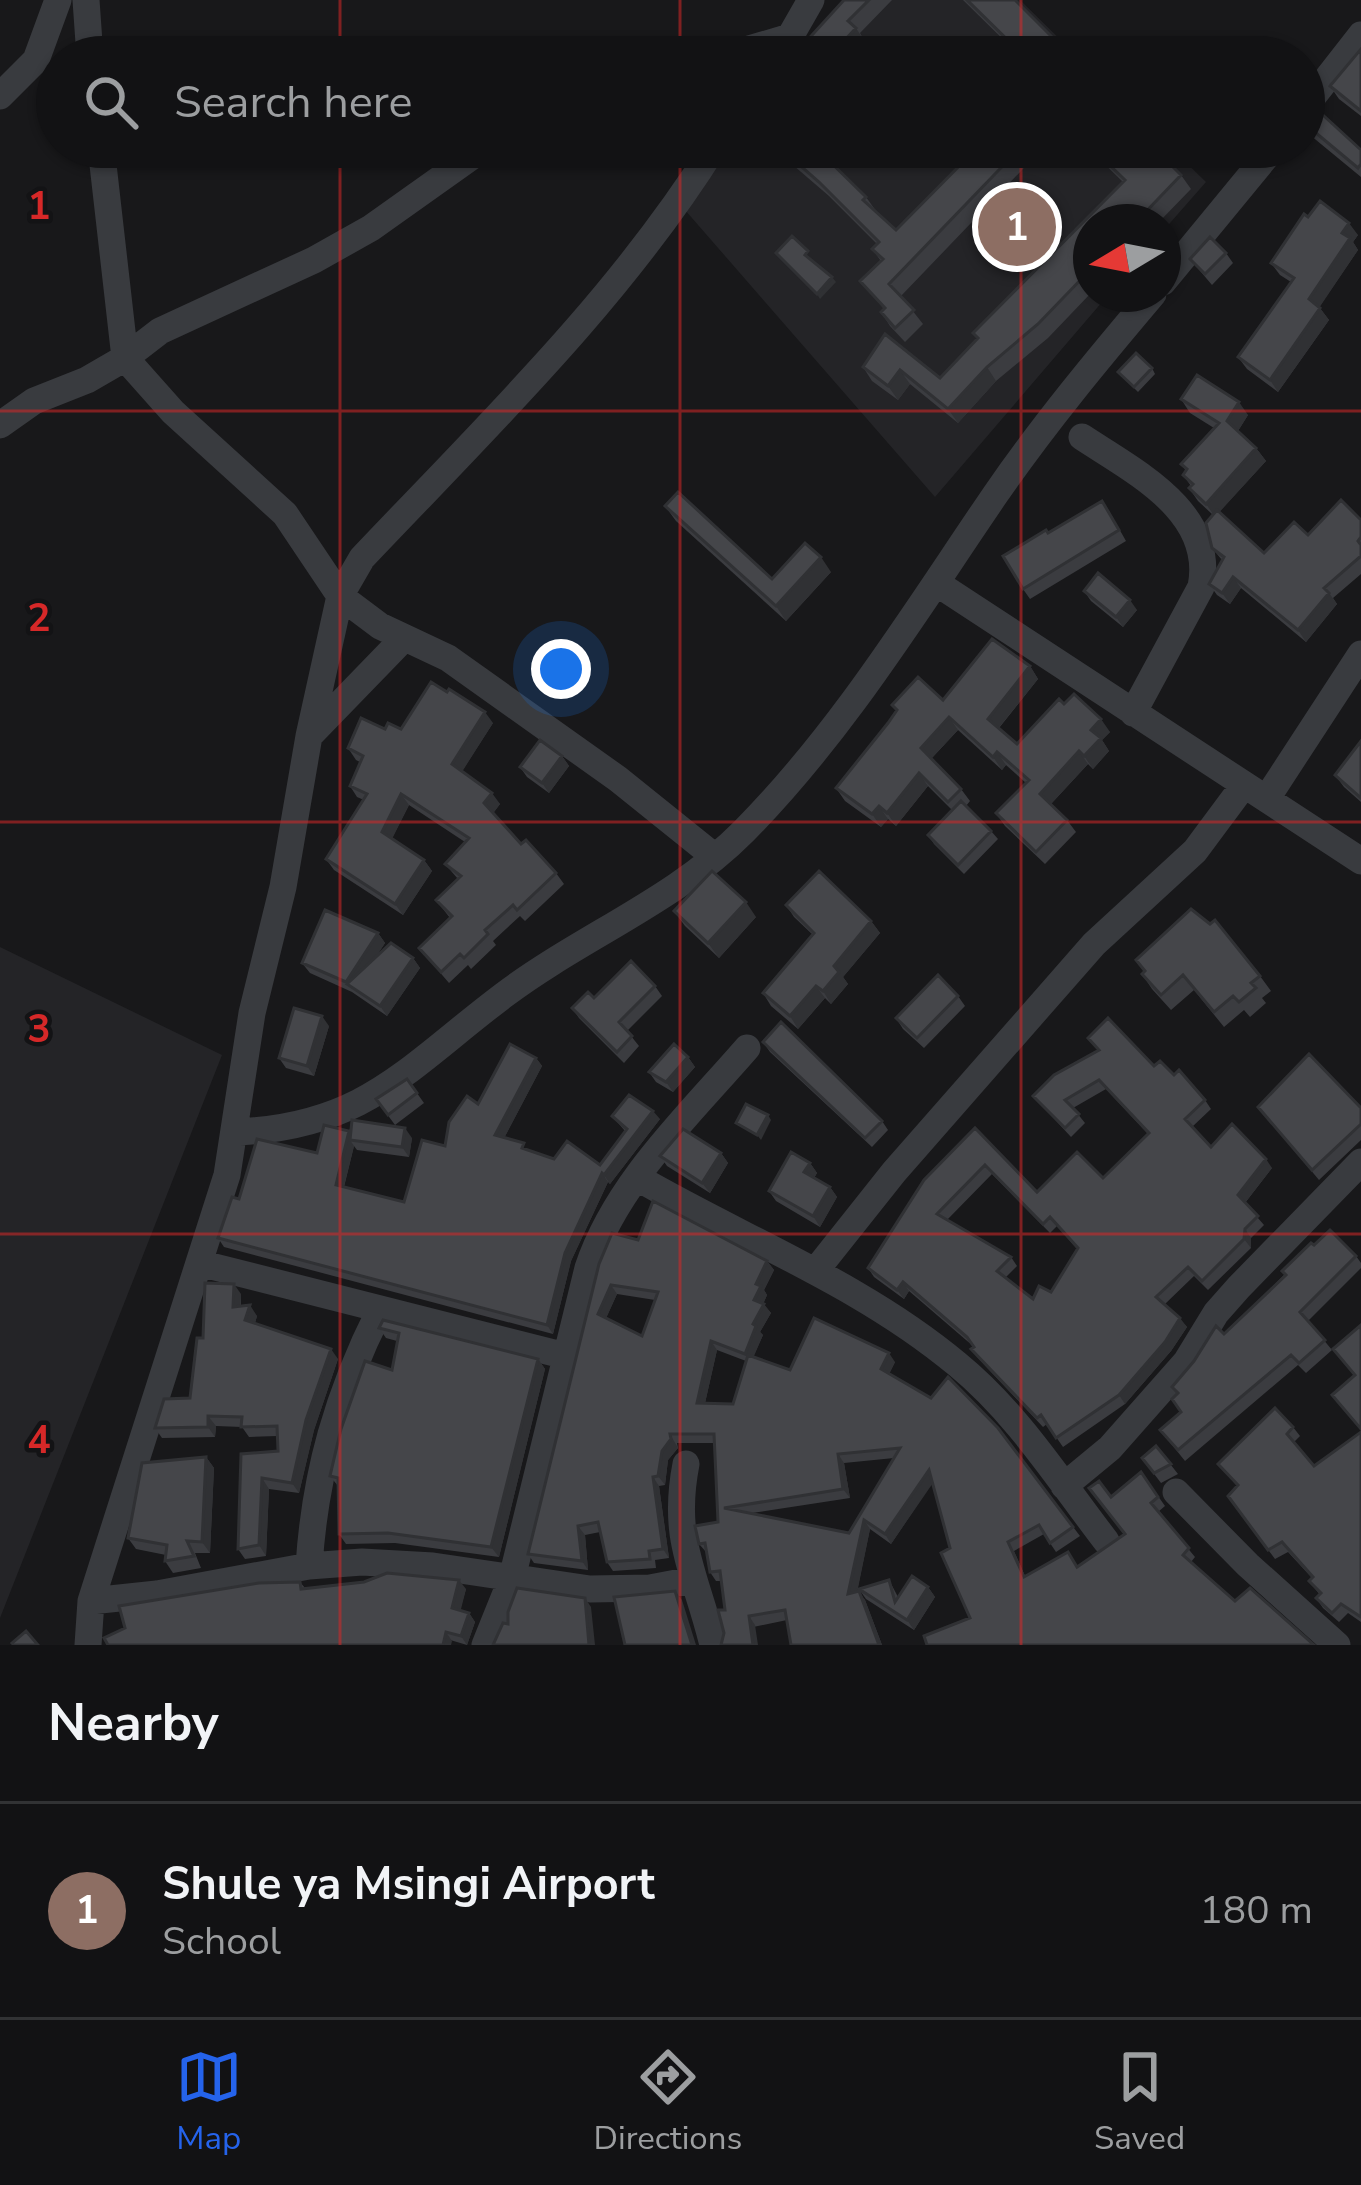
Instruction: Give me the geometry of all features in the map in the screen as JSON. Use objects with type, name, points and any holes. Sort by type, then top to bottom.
[{"type":"street","points":[[45,36],[58,0]]},
{"type":"street","points":[[86,0],[89,36]]},
{"type":"street","points":[[791,36],[812,0]]},
{"type":"street","points":[[1325,81],[1361,34]]},
{"type":"street","points":[[0,96],[36,60]]},
{"type":"street","points":[[102,168],[125,358],[173,412],[285,514],[340,596],[404,638],[448,658],[618,779],[716,857]]},
{"type":"street","points":[[0,425],[34,401],[87,380],[125,358],[160,331],[314,260],[371,228],[455,168]]},
{"type":"street","points":[[88,1645],[91,1600],[227,1174],[252,1012],[283,887],[340,596],[362,558],[597,306],[701,168]]},
{"type":"street","points":[[1181,260],[1257,168]]},
{"type":"street","points":[[235,1132],[312,1123],[363,1102],[556,958],[716,857],[819,743],[938,584],[1039,434],[1138,312]]},
{"type":"street","points":[[1082,437],[1176,505],[1201,546],[1205,567],[1201,587],[1133,713]]},
{"type":"street","points":[[938,584],[1361,861]]},
{"type":"street","points":[[309,736],[404,638]]},
{"type":"street","points":[[817,1269],[894,1172],[1094,944],[1256,792],[1361,654]]},
{"type":"street","points":[[485,1645],[512,1578],[602,1230],[638,1178],[747,1048]]},
{"type":"street","points":[[1064,1486],[1110,1448],[1186,1362],[1216,1313],[1361,1162]]},
{"type":"street","points":[[638,1178],[817,1269],[958,1364],[1022,1429],[1106,1540]]},
{"type":"street","points":[[200,1263],[566,1356]]},
{"type":"street","points":[[309,1566],[325,1448],[347,1377],[380,1310]]},
{"type":"street","points":[[686,1464],[679,1519],[713,1645]]},
{"type":"street","points":[[1176,1492],[1336,1645]]},
{"type":"street","points":[[91,1600],[157,1594],[309,1566],[400,1563],[590,1589],[650,1588],[692,1580]]},
{"type":"shaded area","points":[[855,0],[1020,0],[1057,36],[823,36]]},
{"type":"shaded area","points":[[712,168],[1192,168],[1206,182],[1181,210],[1181,204],[1073,204],[1073,312],[1094,312],[935,497],[685,210]]},
{"type":"shaded area","points":[[0,947],[222,1055],[0,1618]]},
{"type":"building","points":[[844,0],[869,0],[848,21],[856,28],[849,36],[811,36]]},
{"type":"building","points":[[967,0],[1015,0],[1051,36],[1004,36]]},
{"type":"building","points":[[1361,49],[1361,111],[1330,86]]},
{"type":"building","points":[[1325,117],[1361,150],[1358,168],[1325,140]]},
{"type":"building","points":[[803,168],[836,168],[896,230],[957,168],[1001,168],[889,284],[914,310],[895,328],[881,312],[885,308],[860,281],[883,259],[872,249],[879,242]]},
{"type":"building","points":[[1113,168],[1174,168],[1181,175],[1153,204],[1101,204],[1125,180]]},
{"type":"building","points":[[1320,201],[1349,223],[1342,233],[1350,238],[1309,299],[1320,308],[1270,380],[1238,357],[1294,278],[1271,263],[1304,214],[1308,217]]},
{"type":"building","points":[[1073,232],[1073,288],[948,409],[900,370],[888,386],[863,367],[885,334],[940,378],[978,338],[973,333]]},
{"type":"building","points":[[792,236],[808,251],[805,255],[832,277],[817,294],[776,253]]},
{"type":"building","points":[[1210,237],[1226,253],[1205,274],[1190,259]]},
{"type":"building","points":[[1136,353],[1152,368],[1134,387],[1118,372]]},
{"type":"building","points":[[1197,375],[1239,402],[1227,421],[1256,448],[1206,504],[1189,488],[1193,484],[1183,475],[1187,469],[1181,464],[1219,423],[1181,399]]},
{"type":"building","points":[[678,492],[772,579],[805,543],[821,557],[776,606],[665,506]]},
{"type":"building","points":[[1341,500],[1361,520],[1361,556],[1324,588],[1329,593],[1298,630],[1233,577],[1222,593],[1209,584],[1224,557],[1212,548],[1206,523],[1217,510],[1264,553],[1294,522],[1308,535]]},
{"type":"building","points":[[1102,501],[1119,530],[1023,589],[1003,556]]},
{"type":"building","points":[[1098,573],[1130,600],[1116,617],[1084,591]]},
{"type":"building","points":[[992,639],[1030,666],[988,719],[1017,744],[1059,699],[1064,704],[1074,694],[1101,719],[1091,730],[1101,738],[1084,756],[1079,751],[1040,794],[1067,820],[1036,852],[996,813],[1029,780],[997,752],[993,757],[949,717],[921,748],[961,789],[948,802],[919,773],[887,813],[879,806],[872,814],[836,788],[897,710],[892,705],[918,677],[943,700]]},
{"type":"building","points":[[431,682],[485,712],[452,764],[492,793],[484,803],[521,844],[526,840],[556,873],[517,910],[513,905],[485,930],[488,934],[464,958],[460,954],[441,972],[419,948],[452,916],[436,900],[461,876],[445,864],[469,838],[401,794],[382,832],[424,860],[395,904],[326,859],[367,794],[350,786],[363,756],[348,748],[361,718],[385,729],[388,723],[401,729]]},
{"type":"building","points":[[540,740],[562,756],[542,783],[520,767]]},
{"type":"building","points":[[1361,741],[1361,798],[1335,775]]},
{"type":"building","points":[[961,801],[991,831],[958,865],[928,835]]},
{"type":"building","points":[[712,871],[746,902],[708,943],[674,911]]},
{"type":"building","points":[[819,871],[871,921],[834,966],[839,972],[823,991],[816,986],[790,1016],[763,993],[814,933],[786,905]]},
{"type":"building","points":[[1191,909],[1210,924],[1215,920],[1260,976],[1251,983],[1256,988],[1239,1002],[1233,996],[1214,1012],[1183,975],[1161,995],[1136,960]]},
{"type":"building","points":[[325,910],[378,933],[346,982],[302,963]]},
{"type":"building","points":[[391,943],[413,958],[380,1006],[347,984]]},
{"type":"building","points":[[631,961],[655,986],[619,1022],[632,1036],[617,1052],[572,1008],[588,992],[594,998]]},
{"type":"building","points":[[938,975],[958,996],[917,1038],[896,1018]]},
{"type":"building","points":[[294,1008],[322,1016],[307,1066],[279,1058]]},
{"type":"building","points":[[1108,1018],[1154,1066],[1160,1061],[1174,1075],[1179,1070],[1205,1100],[1185,1119],[1211,1147],[1232,1124],[1266,1159],[1238,1195],[1258,1216],[1245,1229],[1244,1239],[1202,1281],[1188,1267],[1156,1297],[1180,1318],[1165,1342],[1119,1395],[1056,1438],[1041,1415],[1037,1418],[971,1349],[967,1337],[903,1282],[897,1290],[868,1268],[924,1180],[975,1128],[1037,1192],[1077,1152],[1103,1178],[1149,1133],[1099,1080],[1065,1100],[1079,1114],[1065,1128],[1033,1096],[1054,1075],[1099,1050],[1088,1038]],"holes":[[[985,1165],[1043,1224],[1050,1217],[1078,1248],[1051,1292],[1039,1286],[1033,1299],[997,1271],[1011,1257],[937,1214]]]},
{"type":"building","points":[[781,1022],[882,1121],[865,1138],[763,1042]]},
{"type":"building","points":[[510,1044],[536,1058],[495,1135],[524,1143],[522,1148],[554,1159],[567,1141],[600,1165],[627,1129],[612,1116],[629,1095],[653,1111],[602,1173],[565,1253],[547,1325],[218,1238],[232,1197],[239,1199],[257,1139],[317,1153],[324,1125],[349,1131],[336,1185],[404,1202],[422,1140],[445,1146],[449,1122],[467,1096],[478,1104]]},
{"type":"building","points":[[674,1044],[688,1057],[666,1082],[649,1072]]},
{"type":"building","points":[[1309,1054],[1361,1108],[1361,1124],[1312,1170],[1258,1107]]},
{"type":"building","points":[[407,1079],[417,1093],[388,1115],[376,1099]]},
{"type":"building","points":[[746,1104],[768,1115],[757,1135],[736,1123]]},
{"type":"building","points":[[352,1120],[405,1128],[402,1147],[350,1140]]},
{"type":"building","points":[[683,1129],[721,1153],[702,1183],[660,1156]]},
{"type":"building","points":[[791,1152],[810,1163],[804,1172],[830,1187],[813,1216],[769,1191]]},
{"type":"building","points":[[653,1201],[767,1261],[754,1300],[764,1304],[745,1354],[711,1341],[697,1403],[733,1404],[748,1355],[790,1370],[814,1318],[889,1353],[881,1369],[931,1398],[948,1377],[998,1428],[1073,1527],[1050,1543],[1039,1525],[1008,1542],[1024,1577],[1068,1552],[1077,1567],[1125,1534],[1089,1488],[1099,1481],[1111,1497],[1141,1472],[1158,1497],[1151,1503],[1189,1548],[1183,1555],[1235,1601],[1250,1588],[1314,1645],[927,1645],[924,1636],[970,1618],[941,1553],[950,1548],[929,1470],[885,1534],[864,1520],[848,1594],[859,1591],[879,1645],[791,1645],[785,1610],[749,1616],[753,1645],[721,1645],[724,1633],[718,1610],[725,1610],[720,1571],[710,1572],[705,1543],[699,1544],[695,1526],[718,1522],[714,1434],[670,1434],[658,1476],[653,1477],[663,1549],[649,1551],[650,1559],[607,1562],[598,1522],[578,1526],[582,1561],[528,1554],[599,1264],[612,1233],[638,1240]],"holes":[[[611,1285],[658,1292],[642,1336],[598,1314]],[[900,1448],[849,1533],[724,1508],[843,1489],[838,1454]]]},
{"type":"building","points":[[1330,1230],[1356,1256],[1300,1312],[1325,1340],[1299,1363],[1291,1355],[1178,1450],[1160,1430],[1181,1412],[1172,1399],[1178,1393],[1172,1387],[1216,1326],[1224,1334],[1286,1275],[1282,1271]]},
{"type":"building","points":[[205,1283],[234,1284],[233,1307],[250,1305],[245,1320],[331,1349],[306,1420],[292,1483],[262,1478],[259,1545],[238,1549],[241,1454],[278,1451],[277,1426],[241,1427],[242,1417],[208,1416],[208,1427],[155,1428],[164,1399],[190,1398],[197,1338],[203,1338]]},
{"type":"building","points":[[383,1320],[538,1359],[491,1547],[388,1533],[339,1534],[338,1478],[330,1476],[365,1361],[392,1370],[399,1333],[379,1328]]},
{"type":"building","points":[[1361,1325],[1361,1429],[1332,1395],[1355,1375],[1333,1349]]},
{"type":"building","points":[[1275,1408],[1293,1427],[1287,1434],[1314,1466],[1361,1432],[1361,1617],[1341,1604],[1332,1613],[1316,1598],[1321,1593],[1309,1581],[1313,1577],[1282,1542],[1268,1550],[1228,1496],[1238,1485],[1218,1464]]},
{"type":"building","points":[[1156,1446],[1171,1464],[1154,1473],[1142,1458]]},
{"type":"building","points":[[206,1457],[202,1542],[187,1541],[194,1556],[165,1561],[167,1545],[128,1538],[142,1463]]},
{"type":"building","points":[[387,1573],[459,1580],[452,1608],[469,1613],[461,1636],[446,1632],[443,1645],[108,1645],[104,1638],[125,1628],[119,1606],[259,1583],[300,1582],[301,1589],[364,1582]]},
{"type":"building","points":[[912,1576],[928,1587],[907,1620],[859,1589],[889,1580],[895,1602]]},
{"type":"building","points":[[517,1588],[585,1598],[589,1645],[493,1645],[503,1623],[508,1624]]},
{"type":"building","points":[[675,1591],[692,1645],[625,1645],[614,1597]]},
{"type":"building","points":[[26,1631],[38,1645],[12,1643]]},
{"type":"place","name":"Shule ya Msingi Airport","points":[[1017,227]]}]
